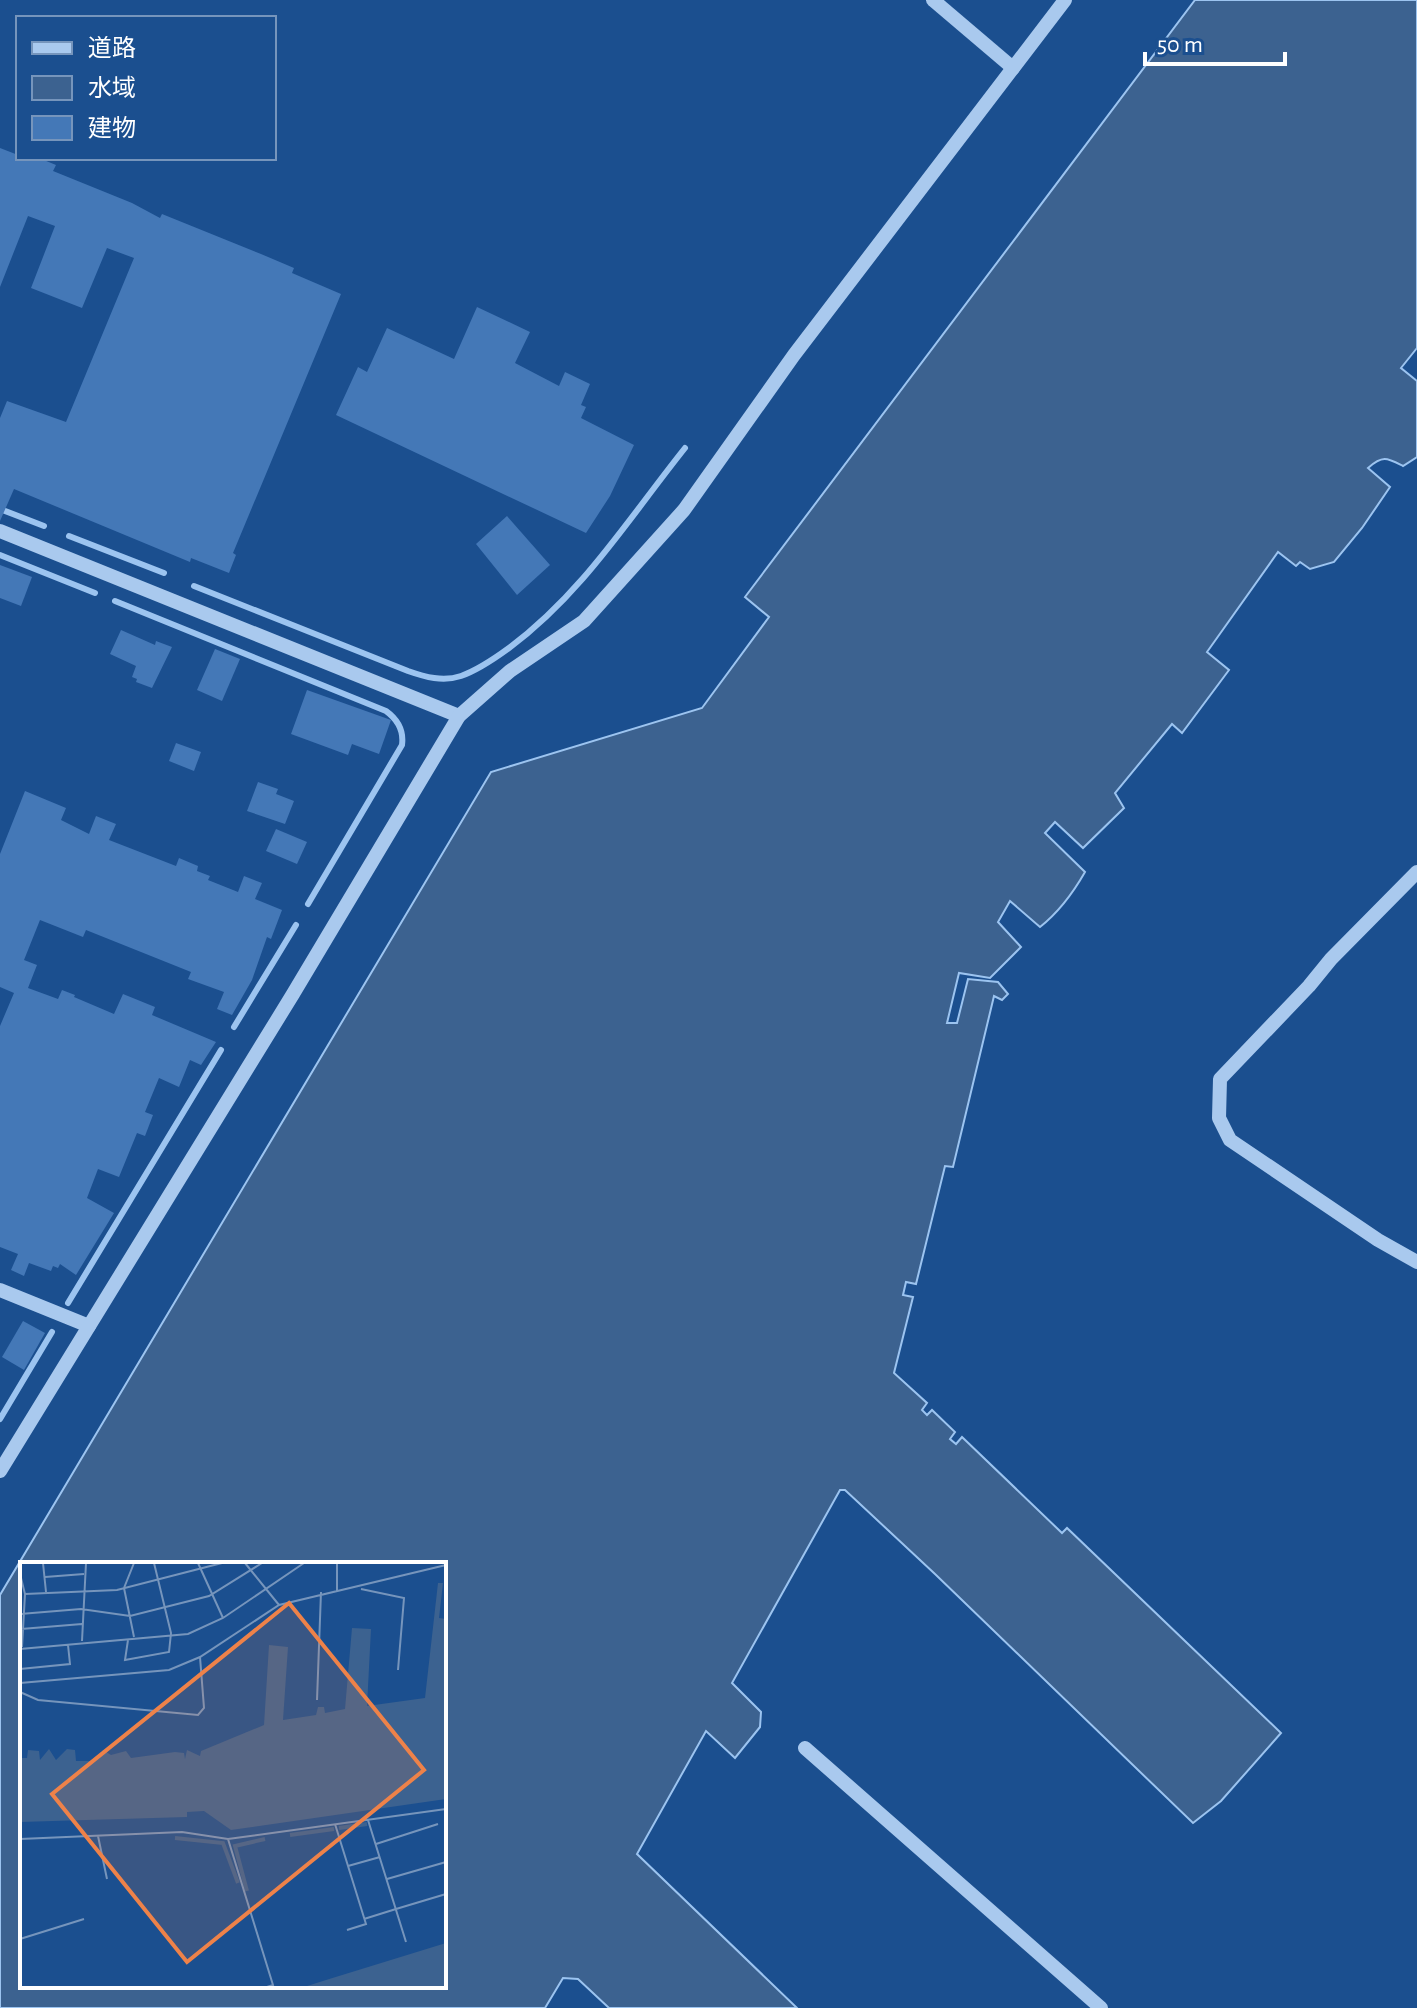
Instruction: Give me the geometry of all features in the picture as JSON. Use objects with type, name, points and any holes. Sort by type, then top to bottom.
[{"type":"street","points":[[933,0],[1013,68]]},
{"type":"street","points":[[0,1471],[301,981],[459,716],[510,671],[584,621],[684,510],[794,355],[1065,0]]},
{"type":"street","points":[[0,531],[459,716]]},
{"type":"street","points":[[1417,872],[1220,1079],[1219,1118],[1230,1140],[1378,1240],[1417,1262]]},
{"type":"street","points":[[0,1290],[89,1326]]},
{"type":"street","points":[[805,1748],[1101,2008]]},
{"type":"water","points":[[1195,0],[1417,0],[1417,348],[1401,368],[1417,381],[1417,457],[1403,466],[1385,459],[1368,468],[1390,487],[1334,562],[1310,569],[1300,562],[1296,566],[1278,552],[1207,652],[1229,670],[1182,733],[1172,724],[1115,793],[1124,808],[1083,848],[1055,822],[1045,833],[1085,872],[1070,895],[1040,927],[1010,901],[998,922],[1021,947],[990,978],[959,973],[947,1023],[957,1023],[968,979],[998,982],[1008,994],[1002,1000],[994,996],[953,1167],[945,1166],[916,1284],[906,1282],[903,1295],[913,1297],[894,1373],[927,1403],[922,1410],[927,1415],[932,1410],[955,1432],[950,1439],[956,1444],[962,1437],[1062,1533],[1067,1528],[1281,1733],[1221,1801],[1193,1823],[935,1574],[845,1490],[840,1490],[732,1683],[761,1712],[760,1727],[735,1758],[706,1731],[637,1854],[797,2008],[609,2008],[578,1979],[563,1978],[545,2008],[0,2008],[0,1595],[491,772],[702,708],[769,617],[745,597]]},
{"type":"building","points":[[0,148],[16,154],[16,160],[44,160],[56,165],[53,171],[132,203],[160,218],[162,214],[294,268],[292,273],[341,294],[233,553],[236,555],[229,573],[191,558],[190,562],[14,489],[0,521],[0,418],[7,401],[66,422],[134,258],[107,248],[82,308],[31,288],[55,226],[28,216],[0,287]]},
{"type":"building","points":[[477,307],[530,332],[515,363],[559,386],[565,372],[590,384],[581,405],[586,407],[581,418],[634,445],[610,496],[586,533],[336,415],[358,367],[367,372],[387,328],[454,359]]},
{"type":"building","points":[[507,516],[550,565],[517,595],[476,544]]},
{"type":"building","points":[[0,565],[32,577],[21,606],[0,598]]},
{"type":"building","points":[[121,630],[155,645],[156,641],[172,647],[152,688],[136,682],[137,679],[132,677],[136,666],[110,654]]},
{"type":"building","points":[[215,649],[240,659],[222,701],[197,690]]},
{"type":"building","points":[[307,690],[391,720],[379,754],[352,744],[348,755],[291,734]]},
{"type":"building","points":[[176,743],[201,752],[194,771],[169,761]]},
{"type":"building","points":[[258,782],[278,789],[276,794],[294,801],[285,824],[247,811]]},
{"type":"building","points":[[25,791],[66,808],[61,820],[89,834],[96,816],[116,824],[109,840],[176,866],[179,858],[198,866],[197,871],[210,876],[208,880],[238,892],[244,876],[262,883],[255,899],[282,910],[271,939],[267,937],[252,980],[232,1015],[217,1009],[224,992],[188,979],[191,972],[86,930],[83,937],[40,920],[24,960],[37,965],[28,988],[58,999],[62,990],[114,1014],[123,994],[155,1007],[152,1015],[216,1042],[201,1065],[190,1060],[179,1087],[159,1078],[145,1112],[153,1115],[145,1136],[137,1133],[119,1177],[98,1169],[87,1198],[114,1213],[76,1275],[60,1264],[58,1268],[53,1266],[51,1271],[29,1263],[24,1276],[11,1270],[18,1254],[0,1247],[0,1026],[14,993],[0,987],[0,854]]},
{"type":"building","points":[[276,829],[307,842],[297,864],[266,851]]},
{"type":"building","points":[[23,1321],[45,1333],[24,1370],[2,1357]]},
{"type":"waterway","points":[[194,586],[414,673],[441,679],[454,678],[480,667],[509,648],[559,604],[603,554],[685,448]]},
{"type":"waterway","points":[[0,509],[44,526]]},
{"type":"waterway","points":[[69,536],[164,573]]},
{"type":"waterway","points":[[0,555],[95,593]]},
{"type":"waterway","points":[[115,601],[386,711],[396,721],[401,730],[402,745],[308,904]]},
{"type":"waterway","points":[[234,1027],[296,925]]},
{"type":"waterway","points":[[68,1303],[221,1050]]},
{"type":"waterway","points":[[0,1419],[52,1332]]}]
